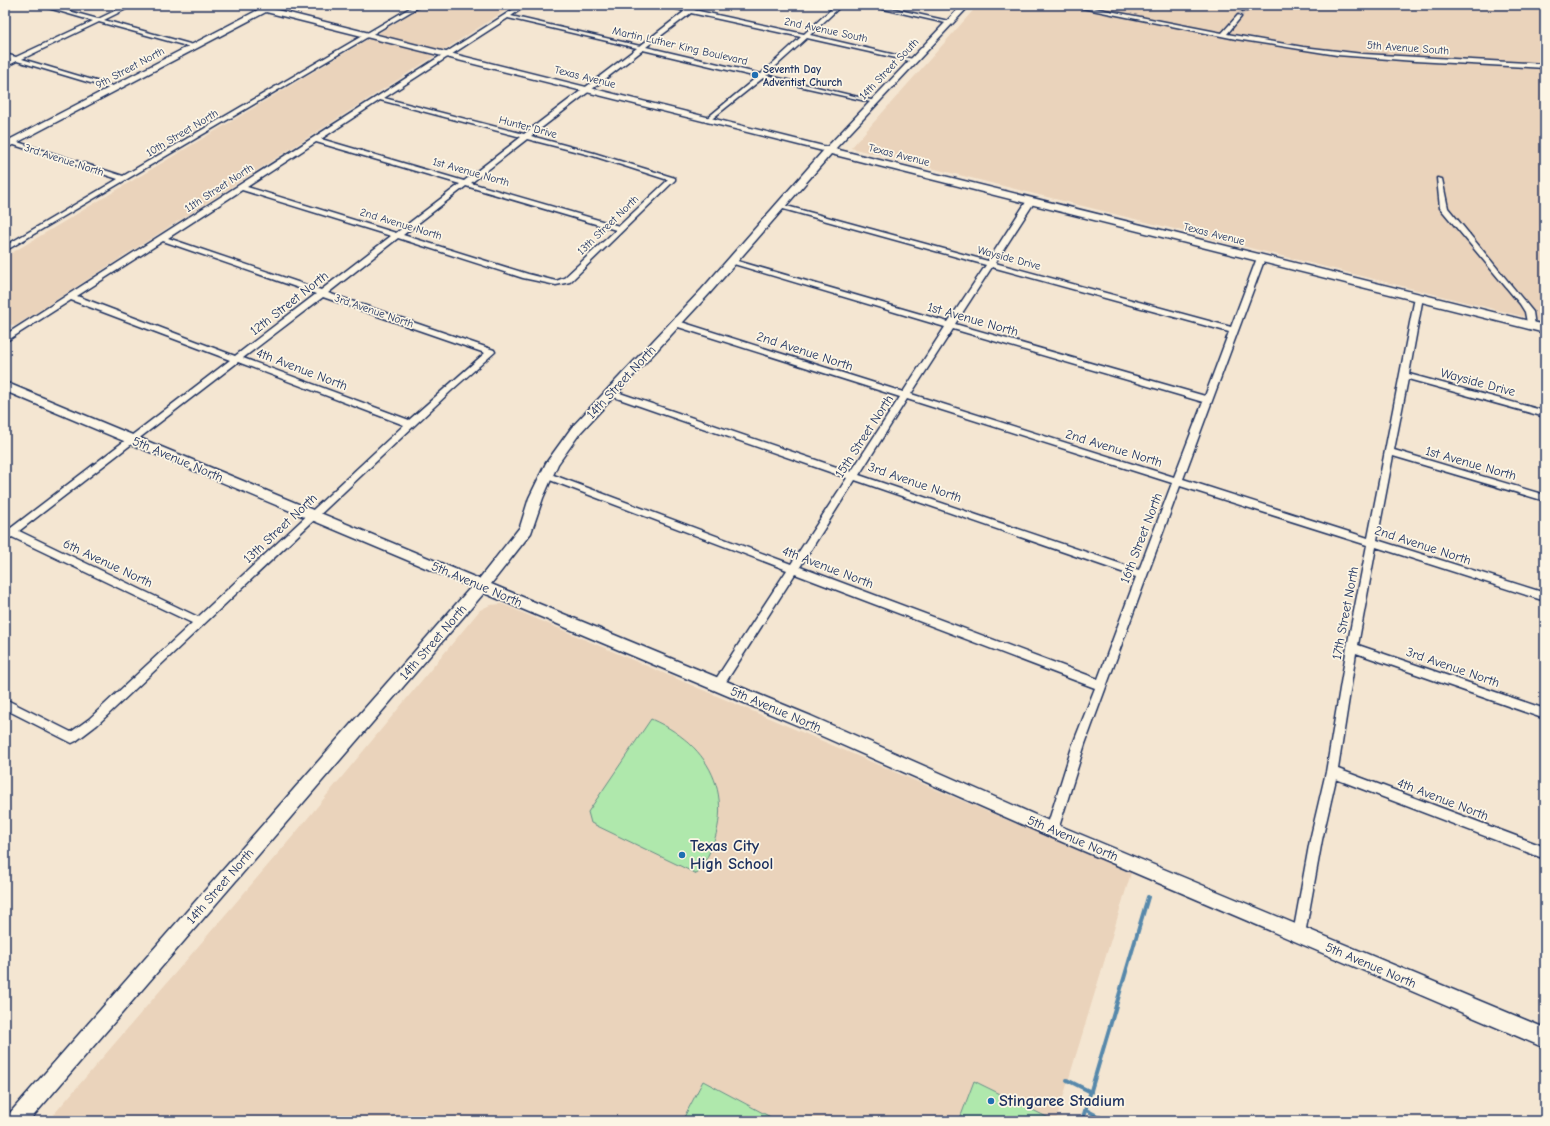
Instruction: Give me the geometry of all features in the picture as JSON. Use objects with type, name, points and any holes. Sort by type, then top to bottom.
[{"type":"street","points":[[41,5],[194,46]]},
{"type":"street","points":[[5,65],[131,5]]},
{"type":"street","name":"Texas Avenue","points":[[248,5],[269,7],[368,35],[1545,329]]},
{"type":"street","name":"10th Street North","points":[[5,249],[419,5]]},
{"type":"street","name":"11th Street North","points":[[5,340],[524,5]]},
{"type":"street","name":"2nd Avenue South","points":[[664,5],[914,60]]},
{"type":"street","name":"12th Street North","points":[[7,533],[132,439],[697,5]]},
{"type":"street","points":[[708,120],[762,76],[839,5]]},
{"type":"street","points":[[869,5],[950,22]]},
{"type":"street","name":"14th Street South","points":[[830,150],[873,102],[966,5]]},
{"type":"street","name":"5th Avenue South","points":[[1070,5],[1271,44],[1346,54],[1545,66]]},
{"type":"street","name":"9th Street North","points":[[7,143],[269,7]]},
{"type":"street","name":"Martin Luther King Boulevard","points":[[506,16],[873,102]]},
{"type":"street","points":[[1222,35],[1238,17]]},
{"type":"street","points":[[5,56],[114,88]]},
{"type":"street","name":"Hunter Drive","points":[[378,98],[592,154],[671,179]]},
{"type":"street","name":"1st Avenue North","points":[[315,139],[621,229]]},
{"type":"street","name":"3rd Avenue North","points":[[7,143],[124,179]]},
{"type":"street","name":"14th Street North","points":[[16,1121],[502,563],[526,529],[545,475],[560,451],[576,430],[731,262],[830,150]]},
{"type":"street","name":"13th Street North","points":[[555,283],[567,280],[673,179],[671,179]]},
{"type":"street","points":[[1439,179],[1444,208],[1523,303],[1529,312],[1531,326]]},
{"type":"street","name":"2nd Avenue North","points":[[241,187],[526,276],[555,283]]},
{"type":"street","name":"15th Street North","points":[[718,685],[1031,201]]},
{"type":"street","name":"Wayside Drive","points":[[780,206],[1233,330]]},
{"type":"street","name":"3rd Avenue North","points":[[162,238],[491,352],[487,355]]},
{"type":"street","name":"16th Street North","points":[[1052,830],[1079,744],[1100,685],[1261,258]]},
{"type":"street","name":"1st Avenue North","points":[[731,262],[1207,400]]},
{"type":"street","name":"4th Avenue North","points":[[71,297],[410,424]]},
{"type":"street","name":"17th Street North","points":[[1299,934],[1316,840],[1332,772],[1352,647],[1390,452],[1418,297]]},
{"type":"street","name":"2nd Avenue North","points":[[675,323],[1545,597]]},
{"type":"street","name":"13th Street North","points":[[5,704],[72,738],[93,722],[410,424],[487,355]]},
{"type":"street","name":"Wayside Drive","points":[[1404,375],[1545,414]]},
{"type":"street","name":"5th Avenue North","points":[[5,386],[718,685],[1052,830],[1545,1038]]},
{"type":"street","name":"3rd Avenue North","points":[[611,393],[1141,575]]},
{"type":"street","name":"1st Avenue North","points":[[1390,452],[1545,498]]},
{"type":"street","name":"4th Avenue North","points":[[545,475],[1100,685]]},
{"type":"street","name":"6th Avenue North","points":[[7,533],[199,622]]},
{"type":"street","name":"3rd Avenue North","points":[[1352,647],[1545,714]]},
{"type":"street","name":"4th Avenue North","points":[[1332,772],[1545,853]]},
{"type":"shaded area","points":[[425,5],[514,5],[15,326],[5,322],[5,257]]},
{"type":"shaded area","points":[[978,5],[1545,5],[1545,322],[851,148]]},
{"type":"shaded area","name":"Texas City High School","points":[[502,604],[1131,873],[1056,1121],[974,1081],[959,1121],[778,1121],[703,1081],[682,1121],[48,1121],[293,836],[480,610],[490,605]]},
{"type":"green space","points":[[651,719],[675,732],[693,747],[707,765],[716,784],[720,806],[718,828],[710,851],[697,874],[591,823],[588,812]]},
{"type":"green space","points":[[703,1081],[778,1121],[682,1121]]},
{"type":"green space","name":"Stingaree Stadium","points":[[974,1081],[1055,1121],[959,1121]]},
{"type":"waterway","points":[[1091,1092],[1148,897]]},
{"type":"waterway","points":[[1067,1080],[1091,1092]]},
{"type":"waterway","points":[[1082,1121],[1091,1092]]},
{"type":"waterway","points":[[1086,1110],[1107,1121]]},
{"type":"tunnel","points":[[1238,17],[1245,10]]},
{"type":"place","name":"Seventh Day Adventist Church","points":[[755,75]]},
{"type":"place","name":"Texas City High School","points":[[682,855]]},
{"type":"place","name":"Stingaree Stadium","points":[[991,1101]]}]
